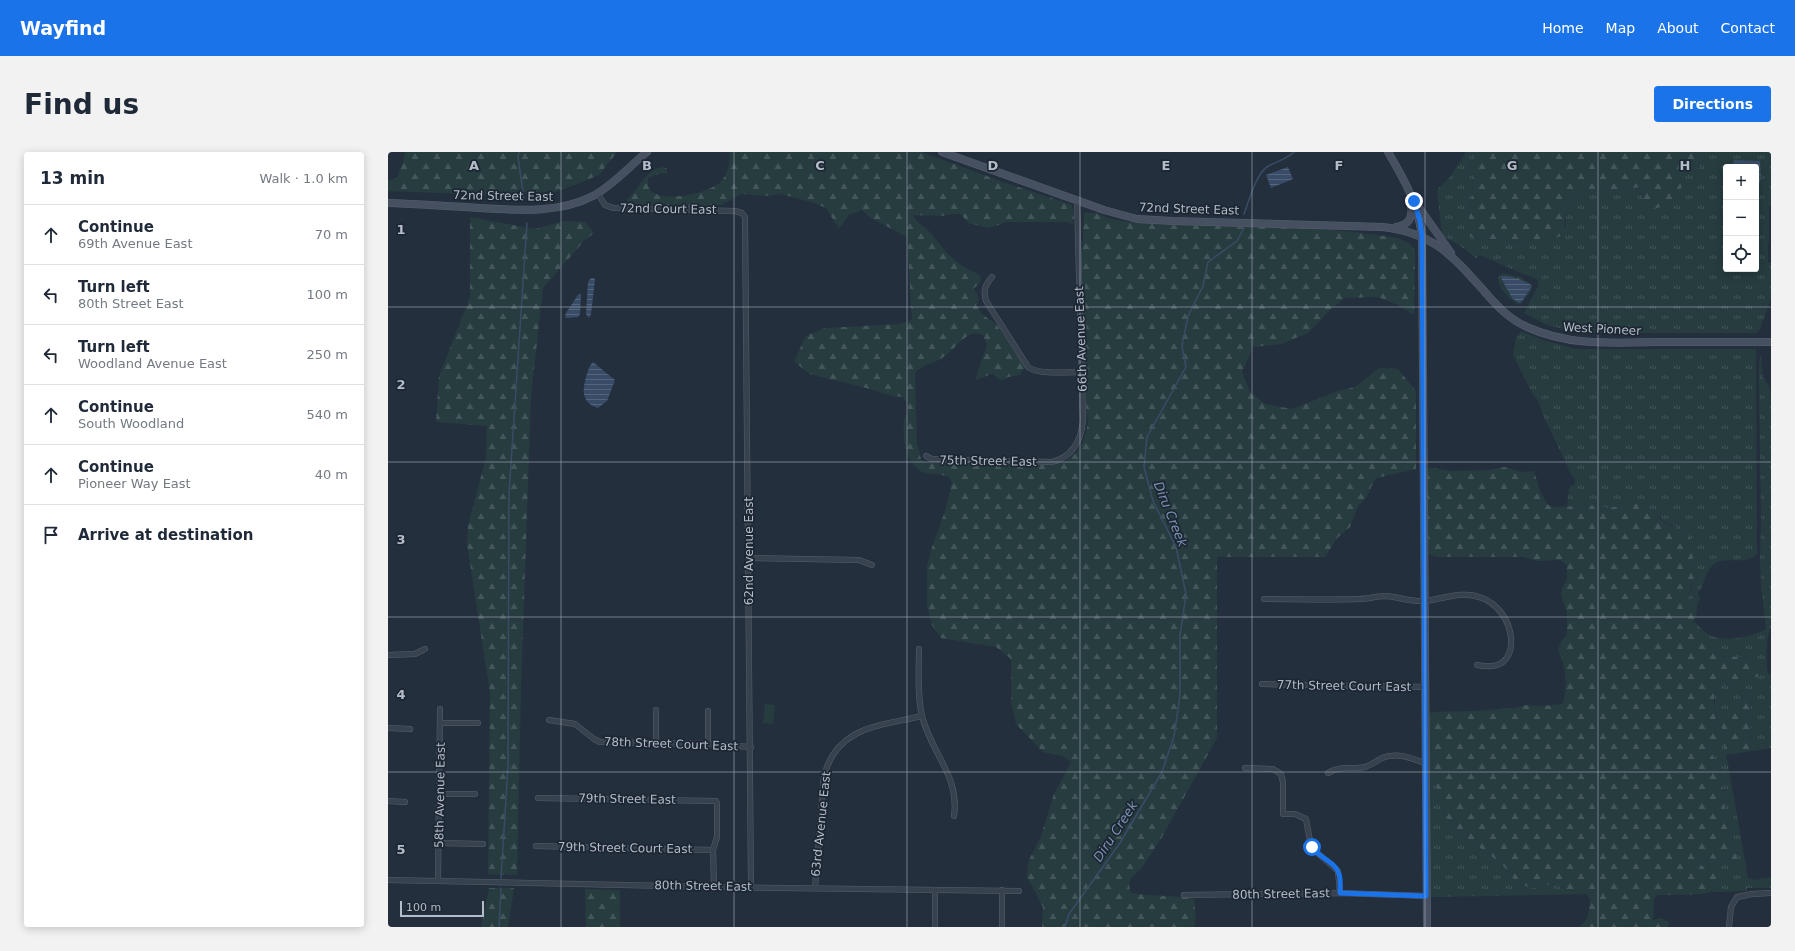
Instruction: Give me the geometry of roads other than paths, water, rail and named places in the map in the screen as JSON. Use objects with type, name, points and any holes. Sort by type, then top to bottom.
[{"type":"main road","name":"72nd Street East","points":[[388,203],[539,210],[564,207],[598,194],[647,152]]},
{"type":"main road","name":"72nd Street East","points":[[942,152],[1077,201],[1125,216],[1148,220],[1382,227],[1404,230],[1422,236]]},
{"type":"main road","points":[[1388,152],[1409,187],[1420,221],[1422,236],[1427,927]]},
{"type":"main road","points":[[1382,227],[1403,225],[1410,220],[1412,211],[1409,187]]},
{"type":"main road","points":[[1414,201],[1457,261]]},
{"type":"main road","name":"West Pioneer","points":[[1422,236],[1457,261],[1510,318],[1527,327],[1556,338],[1598,342],[1771,342]]},
{"type":"street","name":"72nd Court East","points":[[598,194],[605,205],[613,208],[735,211],[744,214]]},
{"type":"street","name":"66th Avenue East","points":[[1052,462],[1061,459],[1070,453],[1077,445],[1083,421],[1077,201]]},
{"type":"street","name":"62nd Avenue East","points":[[744,214],[746,226],[751,887]]},
{"type":"street","points":[[992,277],[985,286],[984,296],[986,301],[1028,367],[1036,371],[1082,372]]},
{"type":"street","name":"75th Street East","points":[[926,456],[932,460],[1052,462]]},
{"type":"street","points":[[749,558],[859,560],[872,565]]},
{"type":"street","points":[[1264,599],[1360,600],[1386,596],[1407,601],[1425,601],[1469,595],[1482,598],[1490,602],[1501,612],[1510,631],[1511,645],[1505,661],[1497,666],[1477,666]]},
{"type":"street","points":[[388,655],[415,654],[425,649]]},
{"type":"street","points":[[919,649],[919,688],[922,716],[928,735],[952,782],[956,804],[954,816]]},
{"type":"street","name":"77th Street Court East","points":[[1262,684],[1425,687]]},
{"type":"street","name":"58th Avenue East","points":[[438,881],[440,709]]},
{"type":"street","points":[[656,710],[656,742]]},
{"type":"street","points":[[708,711],[708,744]]},
{"type":"street","name":"63rd Avenue East","points":[[815,888],[824,776],[830,760],[844,741],[862,731],[922,716]]},
{"type":"street","name":"78th Street Court East","points":[[549,720],[575,724],[600,742],[656,742],[751,747]]},
{"type":"street","points":[[441,723],[478,723]]},
{"type":"street","points":[[388,728],[410,729]]},
{"type":"street","points":[[1328,773],[1340,768],[1367,766],[1385,757],[1394,755],[1408,756],[1425,763]]},
{"type":"street","points":[[1245,768],[1273,770],[1281,774],[1283,782],[1283,814],[1295,814],[1306,819],[1313,849],[1338,871],[1340,893]]},
{"type":"street","points":[[440,794],[475,794]]},
{"type":"street","name":"79th Street East","points":[[538,798],[716,801],[717,837],[713,850]]},
{"type":"street","points":[[388,801],[405,802]]},
{"type":"street","points":[[439,843],[483,844]]},
{"type":"street","name":"79th Street Court East","points":[[536,846],[713,850]]},
{"type":"street","points":[[713,850],[714,887]]},
{"type":"street","name":"80th Street East","points":[[388,880],[714,887],[1019,891]]},
{"type":"street","points":[[935,927],[936,890]]},
{"type":"street","points":[[1002,890],[1002,927]]},
{"type":"street","name":"80th Street East","points":[[1184,895],[1340,893],[1426,896]]},
{"type":"street","points":[[1729,927],[1731,907],[1737,897],[1752,894],[1771,893]]},
{"type":"water","points":[[1734,160],[1760,161],[1761,177],[1759,185],[1759,164],[1733,164]]},
{"type":"water","points":[[1288,167],[1293,179],[1271,188],[1266,175]]},
{"type":"water","points":[[1502,276],[1509,276],[1518,279],[1532,286],[1523,300],[1519,303],[1512,298],[1501,278]]},
{"type":"water","points":[[591,278],[594,278],[595,280],[591,314],[589,318],[586,314],[588,282]]},
{"type":"water","points":[[581,294],[580,314],[578,317],[565,317],[578,295]]},
{"type":"water","points":[[593,362],[615,380],[607,401],[598,408],[589,403],[584,396],[586,377]]},
{"type":"waterway","points":[[519,152],[518,157],[524,199]]},
{"type":"waterway","name":"Diru Creek","points":[[1244,214],[1253,188],[1263,170],[1288,157],[1294,152]]},
{"type":"waterway","points":[[501,878],[508,766],[509,493],[527,223]]},
{"type":"waterway","name":"Diru Creek","points":[[1065,927],[1069,914],[1120,843],[1162,772],[1174,736],[1180,696],[1180,636],[1186,594],[1176,547],[1153,501],[1144,467],[1147,437],[1186,367],[1182,346],[1188,316],[1203,286],[1208,262],[1237,241],[1244,228]]},
{"type":"waterway","points":[[499,927],[501,888]]}]
